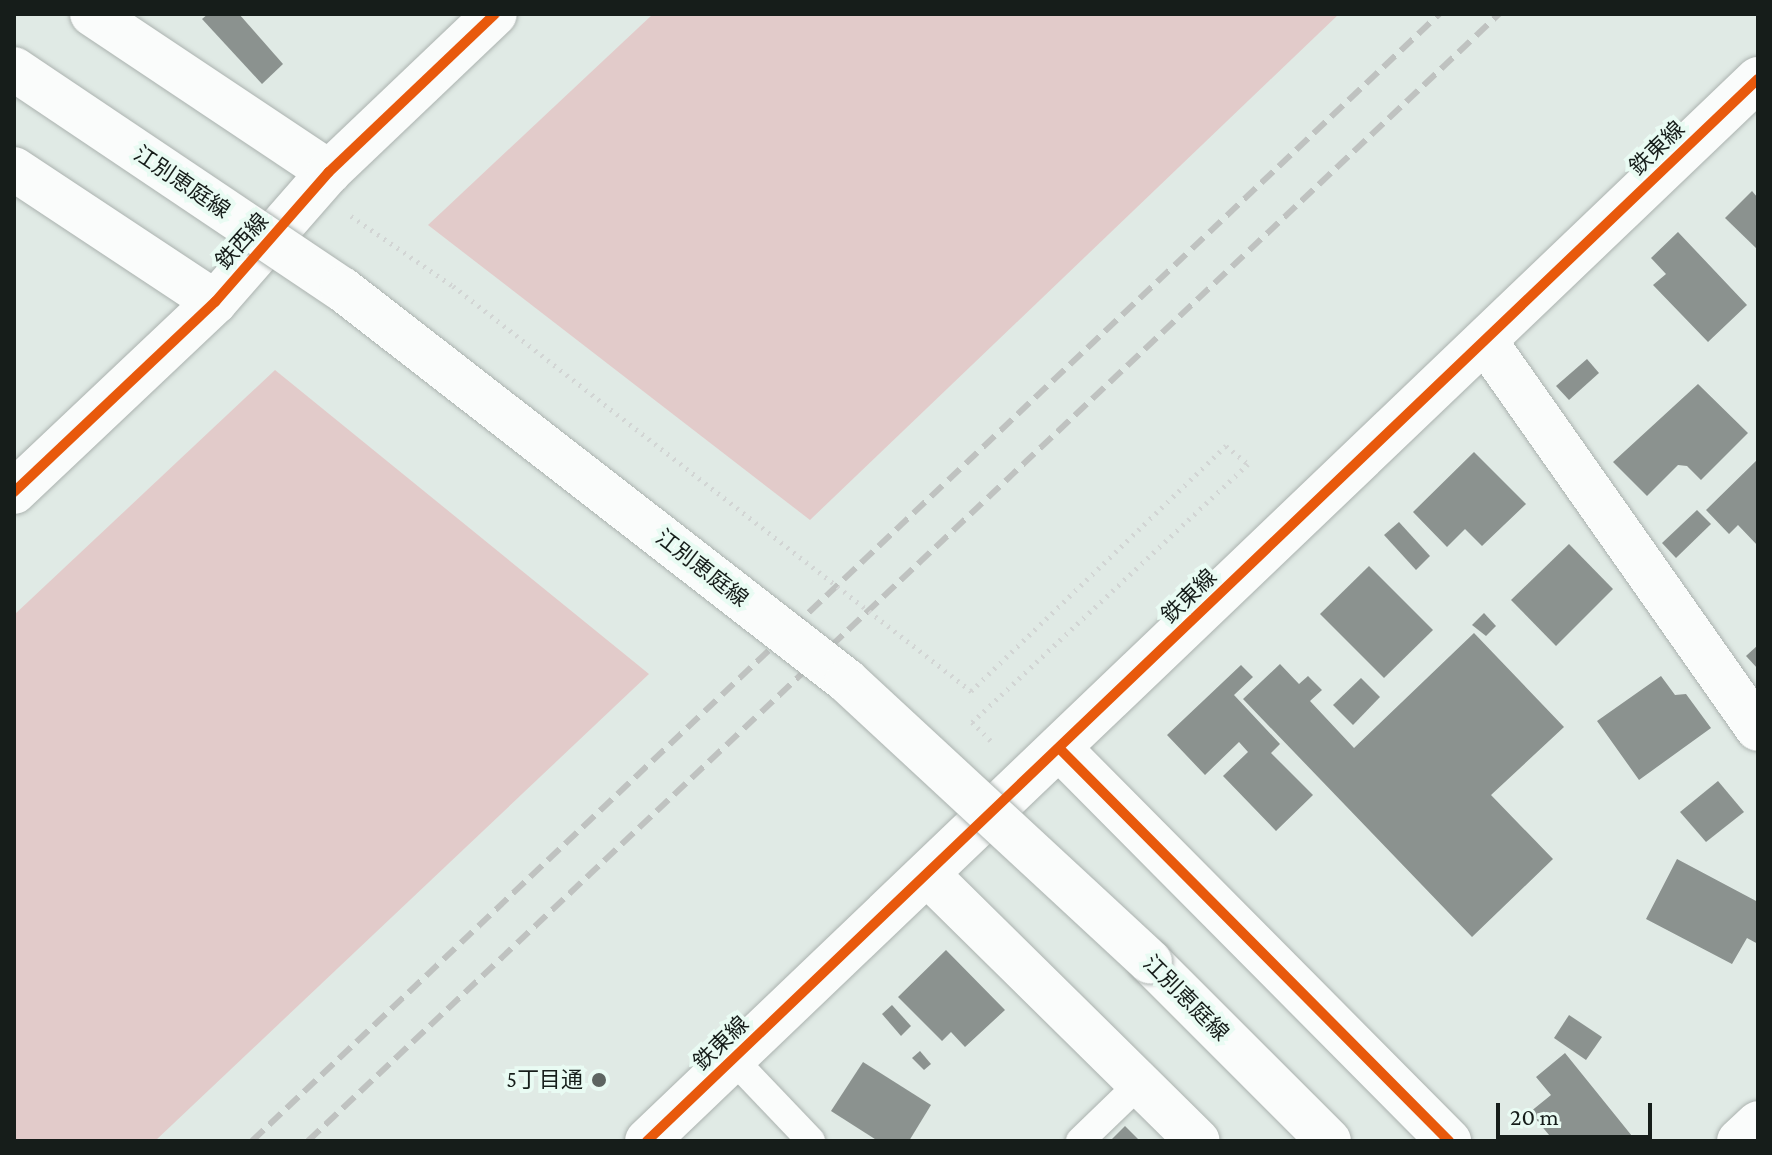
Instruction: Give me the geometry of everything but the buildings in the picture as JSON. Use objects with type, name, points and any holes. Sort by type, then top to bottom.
[{"type":"street","points":[[92,14],[329,172]]},
{"type":"street","name":"鉄西線","points":[[14,492],[215,302],[329,172],[495,14]]},
{"type":"street","name":"江別恵庭線","points":[[14,69],[342,289],[847,681],[1150,962],[1329,1141]]},
{"type":"street","name":"鉄東線","points":[[647,1141],[1758,79]]},
{"type":"street","points":[[14,169],[215,302]]},
{"type":"street","points":[[1485,341],[1758,729]]},
{"type":"street","points":[[1059,748],[1449,1141]]},
{"type":"street","points":[[927,874],[1198,1141]]},
{"type":"street","points":[[1739,1141],[1758,1123]]},
{"type":"lane","points":[[733,1059],[811,1141]]},
{"type":"lane","points":[[1080,1141],[1139,1084]]},
{"type":"path","points":[[351,216],[453,286],[971,691],[1226,446],[1248,464],[972,722],[1004,755]]},
{"type":"shaded area","points":[[653,14],[1339,14],[810,520],[428,225]]},
{"type":"shaded area","points":[[275,370],[649,674],[155,1141],[14,1141],[14,615]]},
{"type":"railway","points":[[252,1141],[1439,14]]},
{"type":"railway","points":[[308,1141],[1499,14]]},
{"type":"cycle path","points":[[14,492],[215,302],[329,172],[495,14]]},
{"type":"cycle path","points":[[647,1141],[1758,79]]},
{"type":"cycle path","points":[[1059,748],[1449,1141]]},
{"type":"place","name":"5丁目通","points":[[599,1080]]}]
